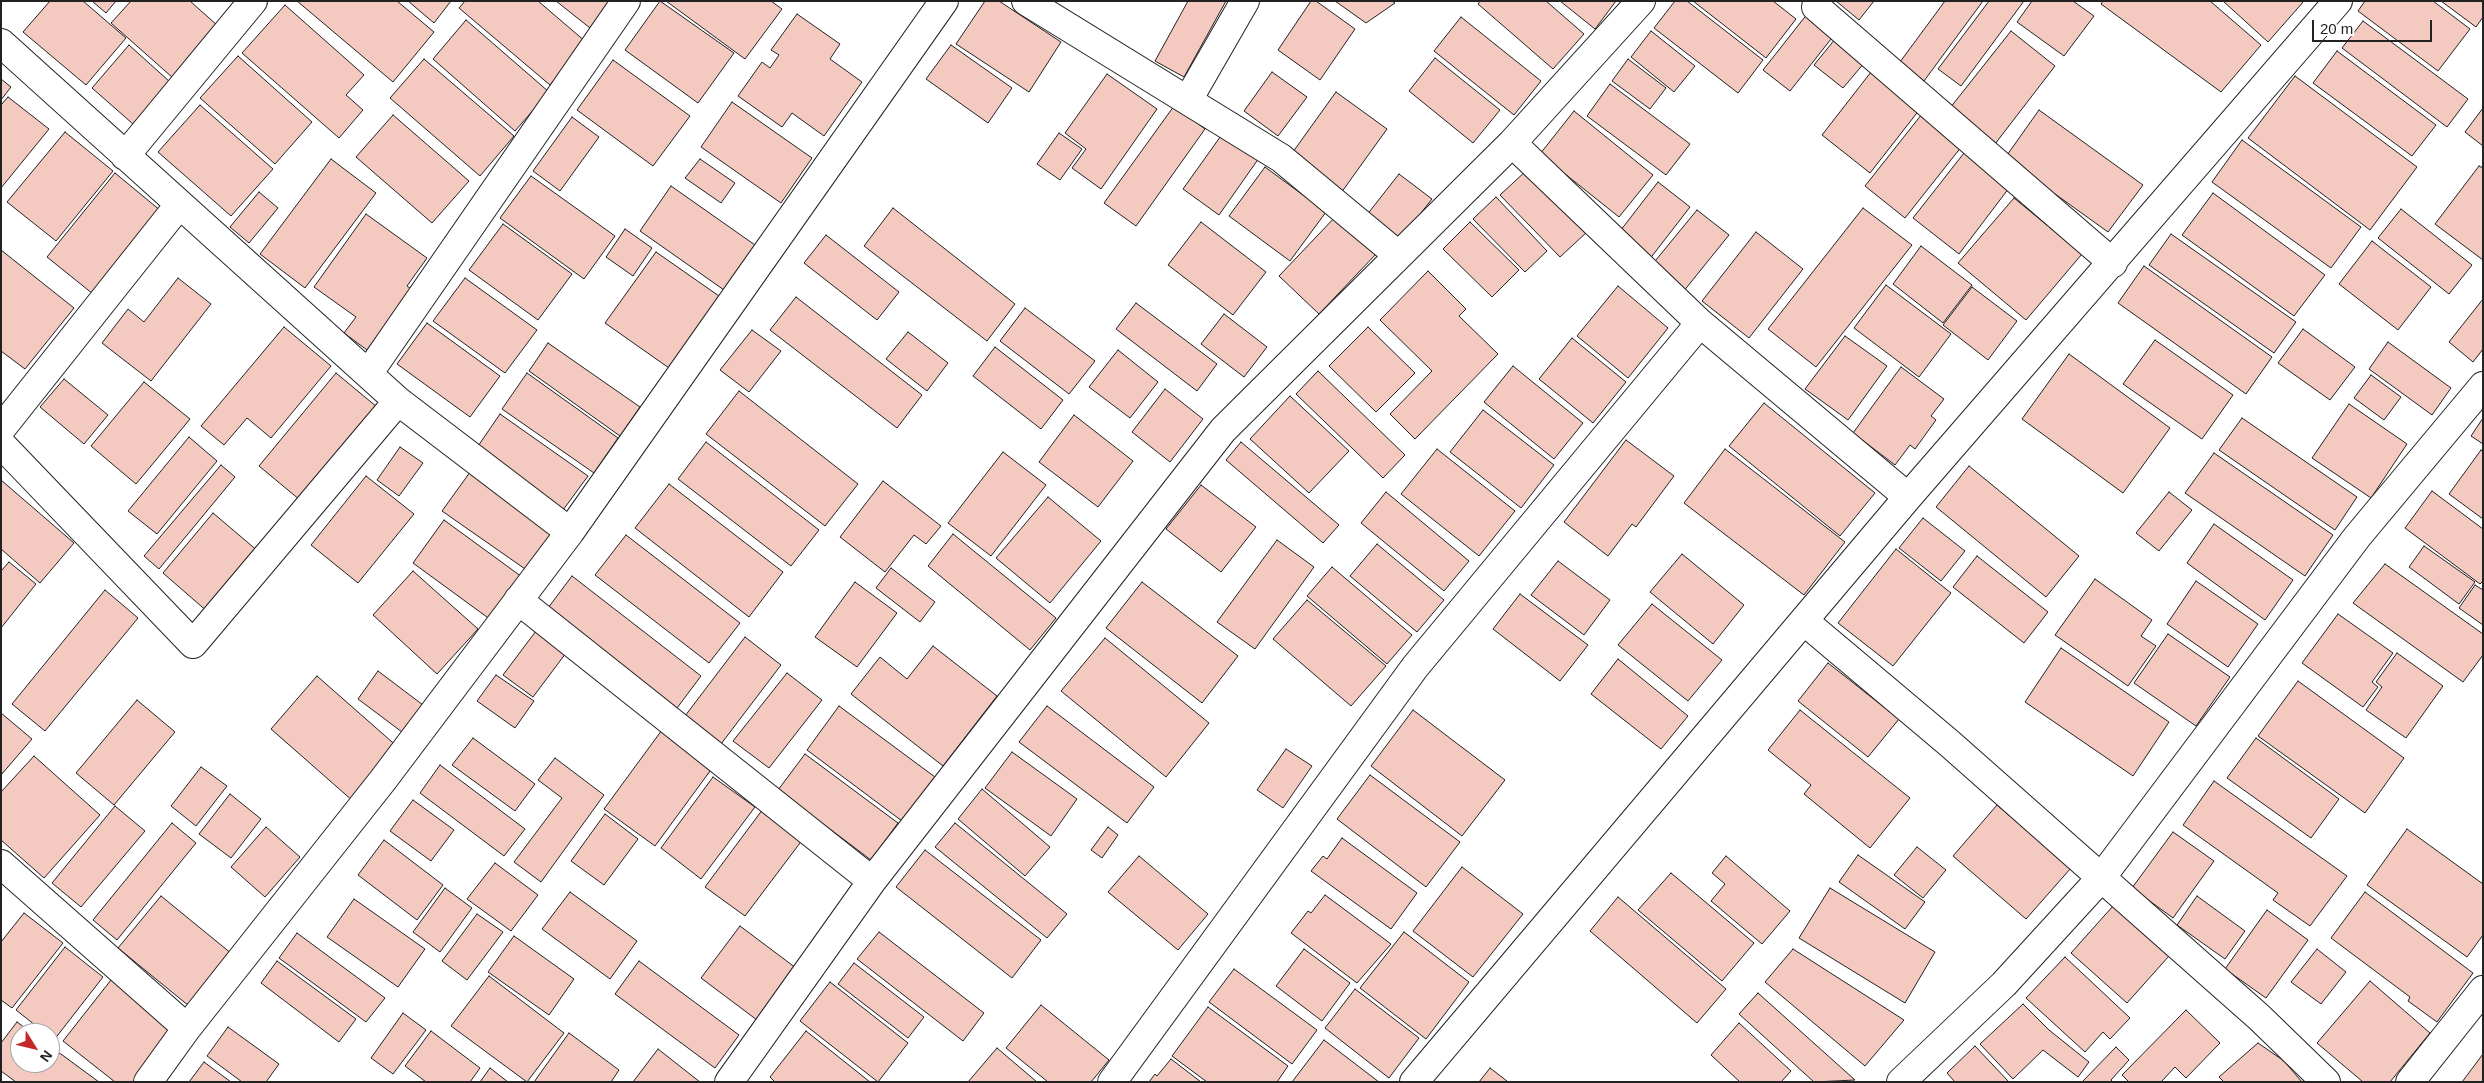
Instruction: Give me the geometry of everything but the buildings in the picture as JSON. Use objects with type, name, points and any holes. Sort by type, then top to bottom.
[{"type":"street","points":[[126,156],[254,1]]},
{"type":"street","points":[[368,374],[626,1]]},
{"type":"street","points":[[148,1082],[187,1028],[383,780],[570,532],[944,1]]},
{"type":"street","points":[[1026,1],[1281,158],[1398,254]]},
{"type":"street","points":[[1188,100],[1245,1]]},
{"type":"street","points":[[729,1082],[872,881],[1223,430],[1398,254],[1512,143],[1641,1]]},
{"type":"street","points":[[1414,1082],[1908,497],[2112,264],[2338,1]]},
{"type":"street","points":[[1816,7],[2112,264]]},
{"type":"street","points":[[1,43],[179,206],[398,401],[570,532]]},
{"type":"street","points":[[1512,143],[1700,323],[1908,497]]},
{"type":"street","points":[[1,429],[179,206]]},
{"type":"street","points":[[1112,1082],[1415,667],[1700,323]]},
{"type":"street","points":[[1901,1082],[2004,984],[2101,878],[2357,537],[2483,386]]},
{"type":"street","points":[[1,444],[193,644],[398,401]]},
{"type":"street","points":[[518,600],[872,881]]},
{"type":"street","points":[[1804,621],[1949,744],[2260,1018],[2326,1082]]},
{"type":"street","points":[[1,864],[187,1028]]},
{"type":"street","points":[[2410,1082],[2483,990]]}]
